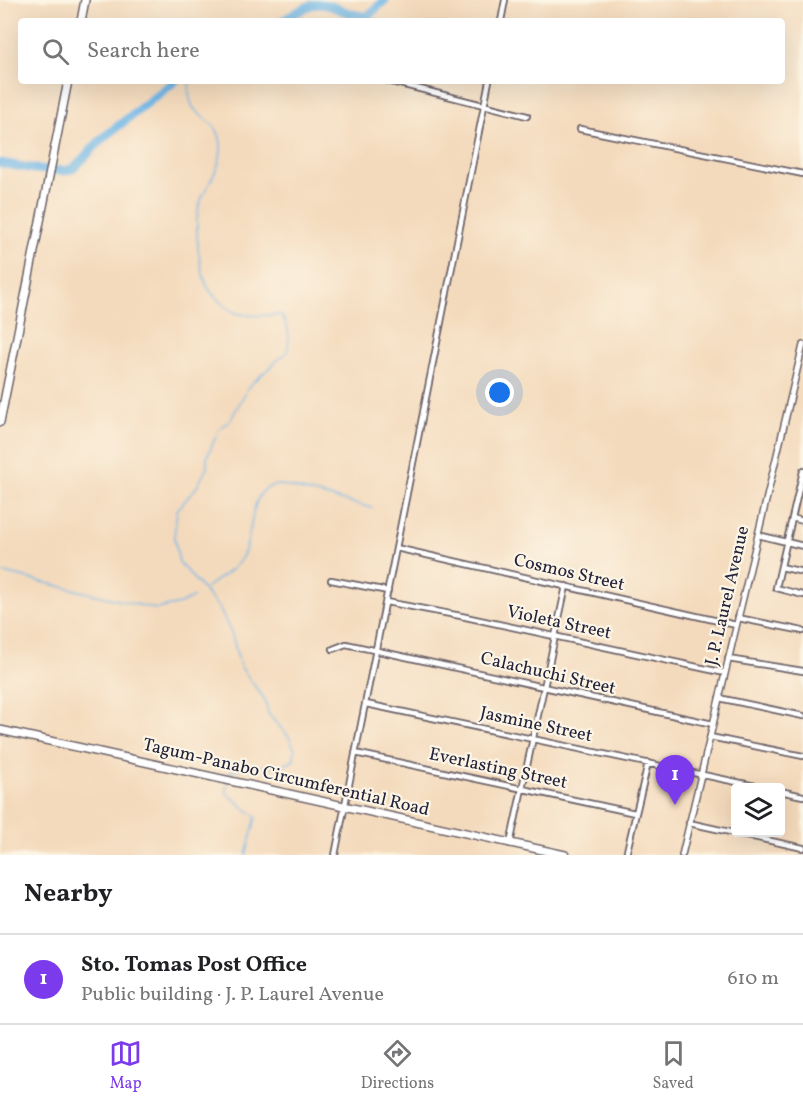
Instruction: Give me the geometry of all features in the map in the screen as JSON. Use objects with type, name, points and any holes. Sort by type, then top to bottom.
[{"type":"main road","points":[[82,18],[85,0]]},
{"type":"main road","points":[[0,422],[67,84]]},
{"type":"main road","name":"Tagum-Panabo Circumferential Road","points":[[0,730],[565,855]]},
{"type":"street","points":[[502,18],[505,0]]},
{"type":"street","points":[[400,84],[527,117]]},
{"type":"street","points":[[334,855],[377,651],[488,84]]},
{"type":"street","points":[[580,129],[803,174]]},
{"type":"street","name":"J. P. Laurel Avenue","points":[[682,855],[803,345]]},
{"type":"street","points":[[803,471],[800,494],[792,518],[776,588],[803,595]]},
{"type":"street","points":[[792,518],[803,521]]},
{"type":"street","points":[[758,535],[803,546]]},
{"type":"street","name":"Cosmos Street","points":[[396,548],[736,625]]},
{"type":"street","points":[[781,567],[803,572]]},
{"type":"street","points":[[331,580],[388,591]]},
{"type":"street","points":[[510,844],[566,586]]},
{"type":"street","name":"Violeta Street","points":[[386,602],[725,673]]},
{"type":"street","points":[[738,618],[803,631]]},
{"type":"street","name":"Calachuchi Street","points":[[333,649],[346,644],[713,724]]},
{"type":"street","points":[[728,659],[803,671]]},
{"type":"street","points":[[719,698],[803,716]]},
{"type":"street","name":"Jasmine Street","points":[[366,704],[742,783]]},
{"type":"street","points":[[710,737],[803,756]]},
{"type":"street","name":"Everlasting Street","points":[[355,753],[635,813]]},
{"type":"street","points":[[626,855],[648,763]]},
{"type":"street","points":[[785,792],[803,796]]},
{"type":"street","points":[[689,824],[803,848]]},
{"type":"waterway","points":[[287,18],[308,6],[319,4],[368,16],[385,0]]},
{"type":"waterway","points":[[0,163],[35,169],[65,171],[74,168],[103,138],[171,84]]},
{"type":"waterway","points":[[190,84],[189,95],[192,104],[219,134],[221,145],[217,167],[201,200],[197,218],[200,262],[205,281],[218,299],[236,313],[252,316],[281,315],[288,328],[289,337],[287,352],[249,386],[231,419],[219,429],[207,457],[207,468],[196,488],[177,510],[174,537],[179,562],[219,608],[232,635],[240,666],[265,700],[268,714],[289,737],[295,750],[293,761],[277,766],[237,769],[230,772],[228,778]]},
{"type":"waterway","points":[[206,588],[239,562],[246,548],[257,502],[262,493],[270,487],[281,485],[372,508]]},
{"type":"waterway","points":[[0,572],[156,609],[180,604],[194,597]]},
{"type":"waterway","points":[[227,782],[226,793],[256,817],[246,855]]},
{"type":"place","name":"Sto. Tomas Post Office","points":[[675,805]]}]
